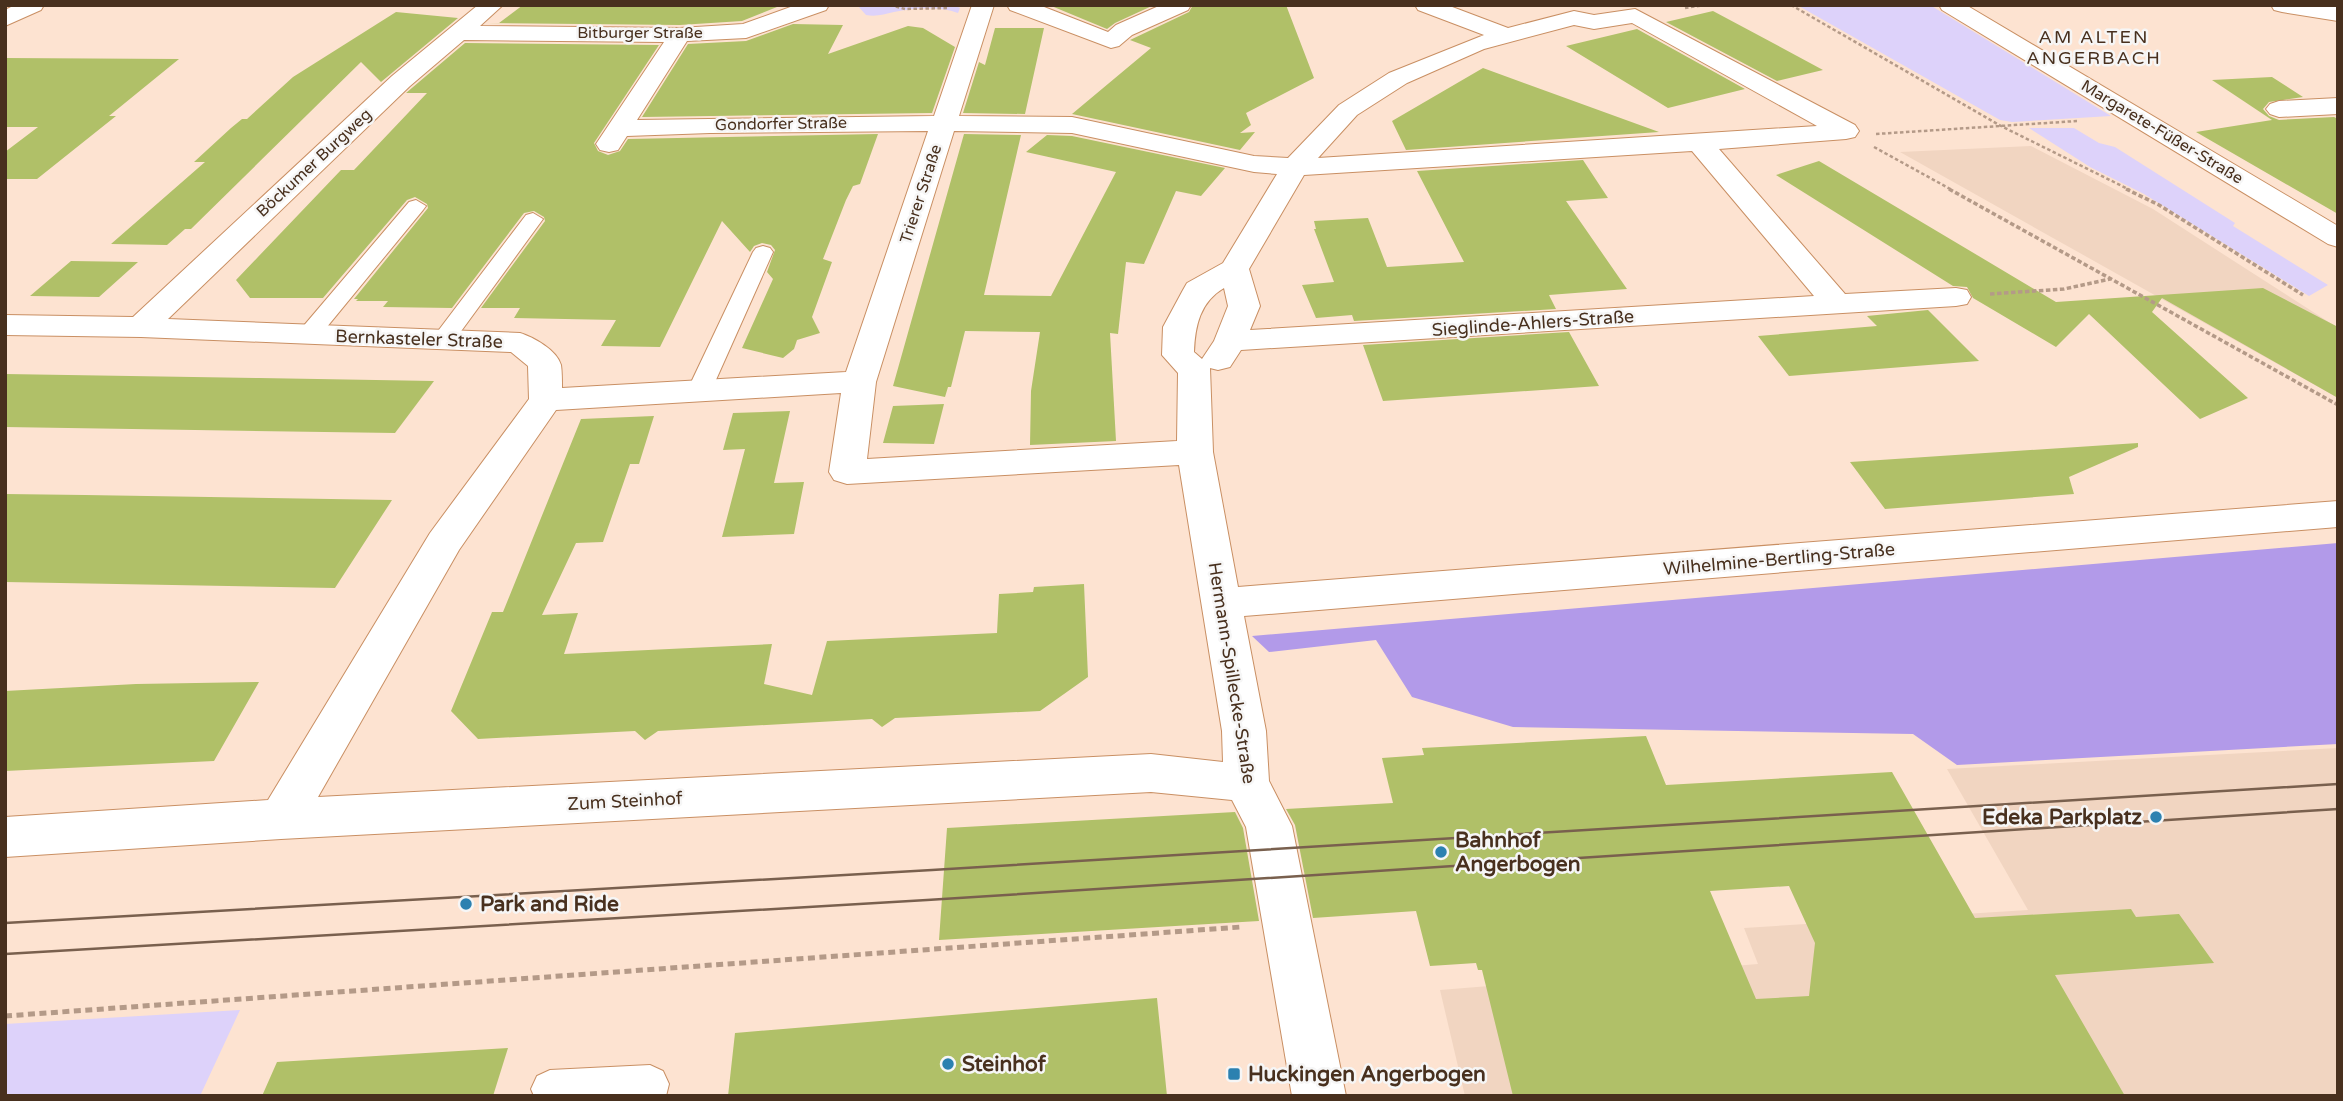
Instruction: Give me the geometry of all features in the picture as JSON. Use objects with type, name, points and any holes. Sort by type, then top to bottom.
[{"type":"street","points":[[5,19],[33,5]]},
{"type":"street","name":"Böckumer Burgweg","points":[[141,327],[393,88],[492,5]]},
{"type":"street","name":"Bitburger Straße","points":[[457,33],[680,34],[746,31],[818,5]]},
{"type":"street","name":"Trierer Straße","points":[[983,5],[859,382],[847,472],[1195,452]]},
{"type":"street","points":[[1018,5],[1111,41],[1124,30],[1180,5]]},
{"type":"street","points":[[1426,5],[1505,35]]},
{"type":"street","name":"Margarete-Füßer-Straße","points":[[1950,5],[2338,239]]},
{"type":"street","points":[[2282,5],[2326,10]]},
{"type":"street","points":[[1234,269],[1244,306],[1230,341],[1215,365],[1195,370],[1178,355],[1179,327],[1198,290],[1234,269],[1295,167],[1348,110],[1368,96],[1431,62],[1505,35],[1574,18],[1594,22],[1635,16],[1850,133]]},
{"type":"street","points":[[604,152],[680,34]]},
{"type":"street","points":[[2279,109],[2338,106]]},
{"type":"street","points":[[945,123],[1072,125],[1254,164],[1295,167],[1850,133]]},
{"type":"street","name":"Gondorfer Straße","points":[[617,129],[710,125],[945,123]]},
{"type":"street","points":[[1699,143],[1837,303]]},
{"type":"street","name":"Sieglinde-Ahlers-Straße","points":[[1230,341],[1956,297]]},
{"type":"street","name":"Bernkasteler Straße","points":[[5,325],[141,327],[520,343],[544,363],[546,400]]},
{"type":"street","name":"Hermann-Spillecke-Straße","points":[[1195,370],[1195,452],[1244,731],[1245,783],[1269,826],[1319,1096]]},
{"type":"street","points":[[281,819],[444,542],[546,400],[859,382]]},
{"type":"street","name":"Wilhelmine-Bertling-Straße","points":[[1221,603],[2338,514]]},
{"type":"street","name":"Zum Steinhof","points":[[5,837],[281,819],[1152,774],[1245,783]]},
{"type":"lane","points":[[309,334],[416,206]]},
{"type":"lane","points":[[443,340],[533,219]]},
{"type":"lane","points":[[699,391],[763,252]]},
{"type":"lane","points":[[550,1088],[650,1084],[647,1096]]},
{"type":"path","points":[[890,5],[905,9],[949,8],[948,5]]},
{"type":"path","points":[[1791,5],[2001,126],[2159,205],[2303,295]]},
{"type":"path","points":[[1850,133],[2137,117]]},
{"type":"path","points":[[1850,133],[2338,405]]},
{"type":"path","points":[[1956,297],[2064,289],[2110,279]]},
{"type":"path","points":[[5,1016],[1287,923]]},
{"type":"shaded area","points":[[857,5],[954,5],[960,8],[958,13],[926,8],[874,16],[866,15]]},
{"type":"shaded area","points":[[1797,5],[1930,5],[2111,116],[2012,122],[2000,120]]},
{"type":"shaded area","points":[[2029,128],[2074,128],[2099,143],[2115,147],[2235,223],[2233,226],[2328,285],[2309,296],[2144,194],[2090,167]]},
{"type":"shaded area","points":[[2031,146],[2153,209],[2338,328],[2338,398],[1900,152]]},
{"type":"shaded area","points":[[2338,543],[2338,744],[1957,765],[1913,734],[1513,727],[1412,697],[1376,640],[1269,652],[1252,636]]},
{"type":"shaded area","points":[[2338,748],[2338,1096],[1465,1096],[1440,990],[1758,964],[1744,928],[2028,910],[1947,769]]},
{"type":"shaded area","points":[[240,1010],[200,1096],[5,1096],[5,1024]]},
{"type":"building","points":[[523,5],[782,5],[742,21],[680,25],[487,23],[499,23]]},
{"type":"building","points":[[1049,5],[1154,5],[1107,29]]},
{"type":"building","points":[[1193,5],[1286,5],[1314,78],[1246,113],[1251,125],[1240,133],[1255,132],[1240,150],[1072,114],[1151,48],[1130,40],[1189,12]]},
{"type":"building","points":[[1713,11],[1823,70],[1777,81],[1666,22]]},
{"type":"building","points":[[396,12],[458,18],[381,82],[361,62],[191,229],[185,229],[167,245],[111,244],[205,162],[194,162],[231,128],[242,119],[247,119],[293,77]]},
{"type":"building","points":[[793,24],[843,25],[828,54],[908,26],[923,28],[955,47],[932,113],[642,117],[688,44],[746,41]]},
{"type":"building","points":[[995,28],[1044,28],[1025,114],[963,113],[979,62],[985,65]]},
{"type":"building","points":[[1637,29],[1745,89],[1668,108],[1566,46]]},
{"type":"building","points":[[465,43],[659,45],[594,143],[598,151],[608,155],[620,151],[628,139],[878,134],[860,184],[853,186],[846,200],[823,259],[832,262],[812,317],[820,333],[797,340],[794,349],[783,358],[742,348],[773,279],[767,272],[775,250],[771,245],[762,243],[754,246],[750,252],[722,221],[660,347],[601,346],[616,320],[514,318],[520,308],[481,308],[545,221],[544,217],[534,211],[524,213],[452,308],[383,307],[388,301],[356,301],[358,299],[354,299],[428,208],[427,204],[415,197],[407,200],[323,298],[250,298],[236,280],[341,170],[354,170],[427,93],[406,93]]},
{"type":"building","points":[[5,58],[179,59],[109,116],[116,116],[37,179],[5,179],[5,152],[38,127],[5,127]]},
{"type":"building","points":[[1483,68],[1659,132],[1406,150],[1392,121]]},
{"type":"building","points":[[2272,77],[2303,97],[2269,102],[2263,109],[2269,116],[2279,120],[2338,119],[2338,214],[2196,132],[2272,120],[2212,80]]},
{"type":"building","points":[[964,134],[1021,135],[984,295],[1051,296],[1116,172],[1026,152],[1047,135],[1072,136],[1225,168],[1201,196],[1176,191],[1144,264],[1126,262],[1118,334],[1110,333],[1116,441],[1030,445],[1031,391],[1040,332],[965,331],[951,387],[948,387],[945,397],[893,386]]},
{"type":"building","points":[[1583,160],[1608,198],[1566,201],[1627,289],[1549,295],[1556,309],[1354,321],[1352,315],[1316,318],[1302,285],[1334,282],[1314,229],[1314,221],[1368,218],[1387,267],[1464,262],[1417,171]]},
{"type":"building","points":[[1819,161],[2056,302],[2263,288],[2338,327],[2338,398],[2162,298],[2152,312],[2248,398],[2200,419],[2089,314],[2056,347],[1973,298],[1967,287],[1953,286],[1776,175]]},
{"type":"building","points":[[71,261],[138,262],[99,297],[30,296]]},
{"type":"building","points":[[1928,310],[1979,361],[1789,376],[1758,336],[1877,326],[1867,316]]},
{"type":"building","points":[[1569,332],[1599,386],[1383,401],[1363,345]]},
{"type":"building","points":[[5,374],[434,381],[395,433],[5,427]]},
{"type":"building","points":[[944,404],[934,444],[883,443],[893,406]]},
{"type":"building","points":[[790,411],[774,483],[804,482],[794,534],[722,537],[745,449],[723,450],[733,413]]},
{"type":"building","points":[[654,416],[639,464],[630,464],[603,542],[576,543],[542,615],[578,613],[564,654],[772,644],[764,684],[812,695],[827,641],[997,633],[999,594],[1033,592],[1034,587],[1084,584],[1088,677],[1040,711],[895,718],[882,727],[872,719],[658,731],[645,740],[635,731],[478,739],[451,711],[492,612],[503,612],[581,419]]},
{"type":"building","points":[[2138,443],[2138,447],[2069,477],[2074,494],[1885,509],[1850,462]]},
{"type":"building","points":[[5,494],[392,500],[335,588],[5,582]]},
{"type":"building","points":[[259,682],[214,761],[5,771],[5,691],[136,684]]},
{"type":"building","points":[[1646,736],[1666,785],[1892,772],[1975,918],[2131,909],[2136,917],[2179,914],[2214,963],[2055,975],[2125,1096],[1513,1096],[1482,970],[1478,970],[1476,963],[1430,966],[1416,911],[1313,918],[1295,825],[1286,809],[1393,803],[1382,758],[1424,755],[1422,748]],"holes":[[[1789,886],[1815,943],[1809,996],[1756,999],[1710,891]]]},
{"type":"building","points":[[1235,812],[1243,828],[1259,921],[939,940],[947,828]]},
{"type":"building","name":"Steinhof","points":[[1157,998],[1167,1096],[728,1096],[735,1033]]},
{"type":"building","points":[[508,1048],[493,1096],[262,1096],[277,1062]]},
{"type":"tram line","points":[[5,923],[932,870],[2338,784]]},
{"type":"tram line","points":[[5,954],[927,900],[2338,809]]},
{"type":"place","name":"Edeka Parkplatz","points":[[2156,817]]},
{"type":"place","name":"Bahnhof Angerbogen","points":[[1441,852]]},
{"type":"place","name":"Park and Ride","points":[[466,904]]},
{"type":"place","name":"Steinhof","points":[[948,1064]]},
{"type":"place","name":"Huckingen Angerbogen","points":[[1234,1074]]},
{"type":"district","name":"AM ALTEN ANGERBACH","points":[[2094,47]]}]
